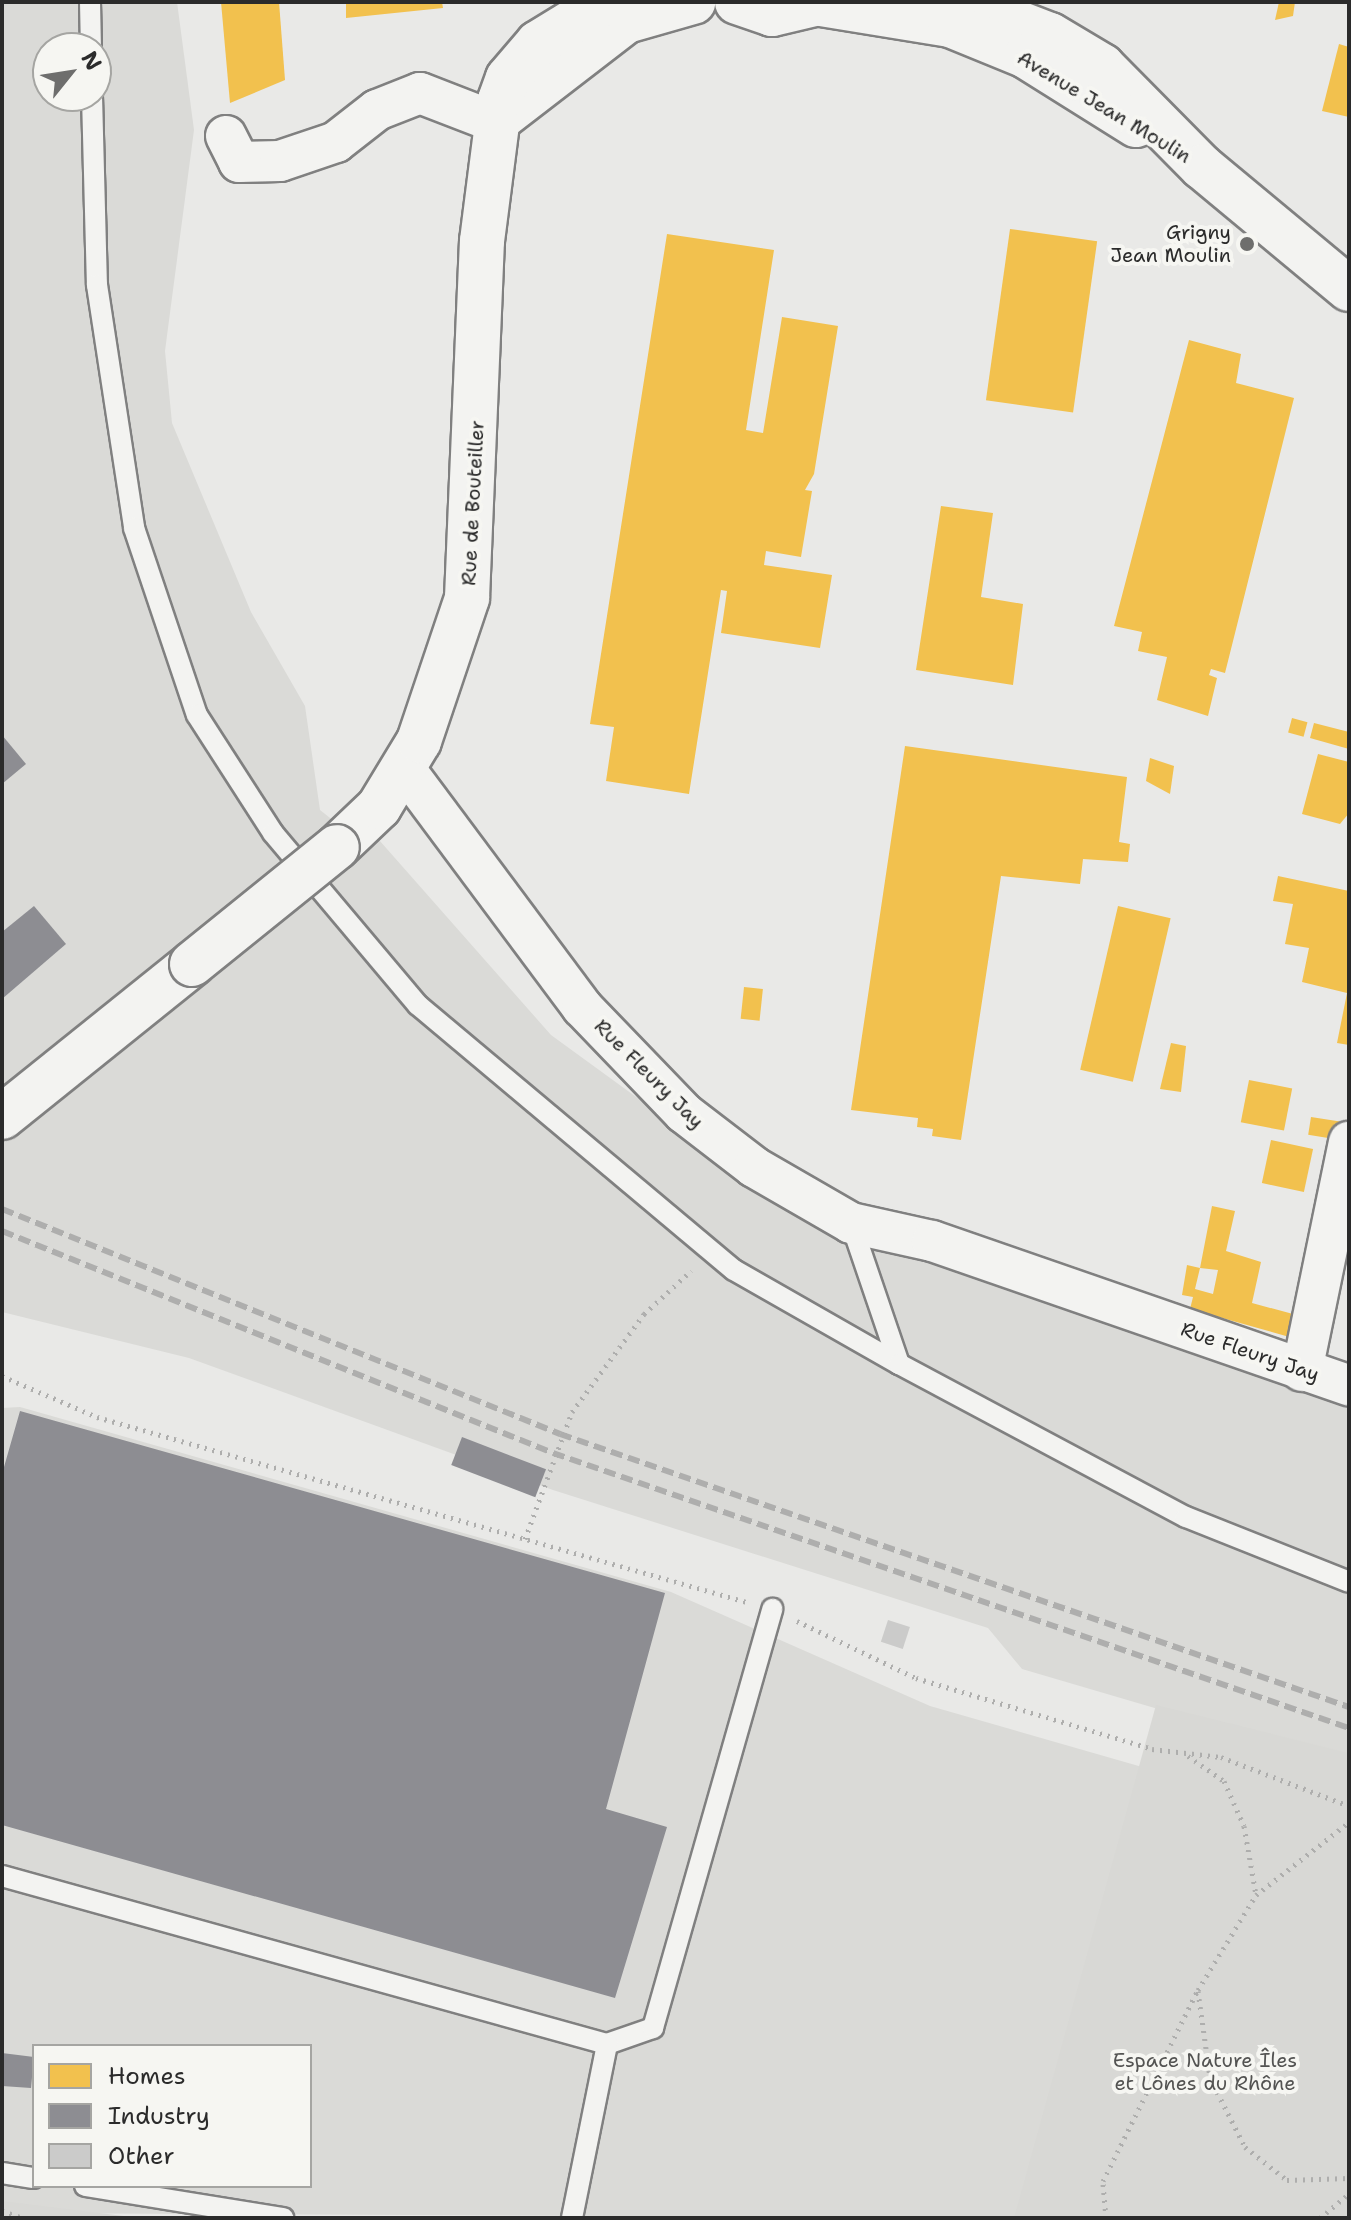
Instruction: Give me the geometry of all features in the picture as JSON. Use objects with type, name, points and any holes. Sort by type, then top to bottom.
[{"type":"street","name":"Rue de Bouteiller","points":[[2,1117],[337,847],[379,807],[404,768],[435,707],[467,598],[482,241],[495,122],[520,61],[558,27],[605,2]]},
{"type":"street","points":[[226,136],[239,162],[280,161],[336,142],[377,110],[420,93],[495,122],[626,21],[693,2]]},
{"type":"street","points":[[737,2],[772,14],[822,3]]},
{"type":"street","name":"Avenue Jean Moulin","points":[[964,2],[1050,35],[1102,66],[1202,167],[1349,289]]},
{"type":"street","name":"Avenue Jean Moulin","points":[[822,3],[950,25],[1026,56],[1202,167]]},
{"type":"street","name":"Rue Fleury Jay","points":[[404,768],[582,1007],[684,1113],[754,1167],[851,1223],[932,1241],[1349,1385]]},
{"type":"street","points":[[1302,1371],[1349,1142]]},
{"type":"lane","points":[[90,2],[91,32]]},
{"type":"lane","points":[[92,112],[97,285],[134,528],[197,715],[273,833],[418,1005],[709,1250],[899,1364],[1186,1517],[1349,1582]]},
{"type":"lane","points":[[851,1223],[899,1364]]},
{"type":"lane","points":[[2,1876],[607,2044],[653,2028],[772,1609]]},
{"type":"lane","points":[[572,2218],[607,2044]]},
{"type":"lane","points":[[2,2173],[32,2178]]},
{"type":"lane","points":[[97,2188],[283,2218]]},
{"type":"path","points":[[525,1539],[572,1412],[644,1314],[709,1250]]},
{"type":"path","points":[[2,1376],[97,1417],[772,1609],[916,1678],[1152,1749],[1188,1756],[1221,1757],[1349,1806]]},
{"type":"path","points":[[1188,1756],[1224,1781],[1244,1826],[1256,1895]]},
{"type":"path","points":[[1106,2218],[1103,2181],[1198,1990],[1256,1895],[1349,1822]]},
{"type":"path","points":[[1198,1990],[1210,2078],[1245,2147],[1287,2180],[1349,2178]]},
{"type":"path","points":[[1320,2218],[1349,2194]]},
{"type":"path","points":[[2,2211],[23,2218]]},
{"type":"shaded area","points":[[2,2],[177,2],[194,130],[165,351],[172,423],[251,612],[305,706],[320,810],[349,833],[372,832],[551,1035],[804,1219],[1349,1391],[1349,1765],[1022,1669],[988,1628],[553,1490],[189,1358],[2,1312]]},
{"type":"shaded area","points":[[20,1407],[671,1592],[930,1706],[1163,1773],[1035,2218],[2,2213],[2,1408]]},
{"type":"green space","name":"Espace Nature Îles et Lônes du Rhône","points":[[1156,1705],[1349,1753],[1349,2218],[1014,2218]]},
{"type":"green space","points":[[2,2201],[140,2218],[2,2218]]},
{"type":"building: Homes","points":[[221,2],[279,2],[285,80],[230,103]]},
{"type":"building: Homes","points":[[298,2],[442,2],[443,8],[346,18],[346,4]]},
{"type":"building: Homes","points":[[1279,2],[1295,2],[1293,16],[1275,20]]},
{"type":"building: Homes","points":[[1339,44],[1349,47],[1349,117],[1322,111]]},
{"type":"building: Homes","points":[[1010,229],[1097,241],[1073,413],[986,400]]},
{"type":"building: Homes","points":[[667,234],[774,250],[746,430],[763,433],[782,317],[838,326],[814,474],[805,490],[812,491],[801,557],[766,551],[764,565],[832,575],[820,648],[721,633],[727,591],[721,590],[689,794],[606,781],[614,727],[590,724]]},
{"type":"building: Homes","points":[[1189,340],[1241,354],[1236,383],[1294,398],[1225,673],[1211,669],[1209,675],[1217,678],[1208,716],[1157,700],[1167,657],[1138,651],[1142,632],[1114,626]]},
{"type":"building: Homes","points":[[941,506],[993,513],[981,597],[1023,604],[1013,685],[916,670]]},
{"type":"building: Homes","points":[[1292,718],[1307,722],[1304,737],[1288,732]]},
{"type":"building: Homes","points":[[1314,723],[1349,732],[1349,749],[1310,738]]},
{"type":"building: Homes","points":[[905,746],[1127,777],[1119,842],[1130,844],[1128,862],[1083,859],[1080,884],[1001,876],[961,1140],[932,1136],[933,1129],[917,1127],[918,1118],[851,1110]]},
{"type":"building: Homes","points":[[1318,754],[1349,762],[1349,813],[1340,824],[1302,814]]},
{"type":"building: Homes","points":[[1150,758],[1174,766],[1170,794],[1146,781]]},
{"type":"building: Homes","points":[[1278,876],[1349,891],[1349,1045],[1337,1043],[1347,993],[1302,982],[1309,948],[1285,944],[1293,904],[1273,901]]},
{"type":"building: Homes","points":[[1118,906],[1171,918],[1133,1082],[1080,1070]]},
{"type":"building: Homes","points":[[744,987],[763,989],[760,1021],[741,1019]]},
{"type":"building: Homes","points":[[1171,1043],[1186,1046],[1181,1092],[1160,1089]]},
{"type":"building: Homes","points":[[1249,1080],[1292,1088],[1284,1131],[1241,1122]]},
{"type":"building: Homes","points":[[1311,1117],[1342,1122],[1339,1140],[1308,1135]]},
{"type":"building: Homes","points":[[1271,1140],[1313,1149],[1304,1192],[1262,1183]]},
{"type":"building: Homes","points":[[1212,1206],[1235,1211],[1226,1251],[1261,1262],[1252,1303],[1304,1317],[1300,1340],[1190,1309],[1193,1297],[1182,1295],[1187,1265],[1200,1268]],"holes":[[[1200,1268],[1218,1270],[1213,1294],[1195,1289]]]},
{"type":"building: Industry","points":[[2,735],[26,764],[2,784]]},
{"type":"building: Industry","points":[[34,906],[66,944],[2,999],[2,932]]},
{"type":"building: Industry","points":[[20,1411],[665,1593],[606,1809],[667,1827],[615,1998],[2,1825],[2,1474]]},
{"type":"building: Industry","points":[[462,1437],[546,1469],[535,1497],[451,1465]]},
{"type":"building: Industry","points":[[2,2053],[32,2057],[31,2088],[2,2086]]},
{"type":"building: Other","points":[[888,1620],[910,1627],[903,1649],[881,1642]]},
{"type":"railway","points":[[2,1209],[560,1434],[1349,1707]]},
{"type":"railway","points":[[2,1231],[553,1453],[1349,1728]]},
{"type":"place","name":"Grigny Jean Moulin","points":[[1247,244]]}]
